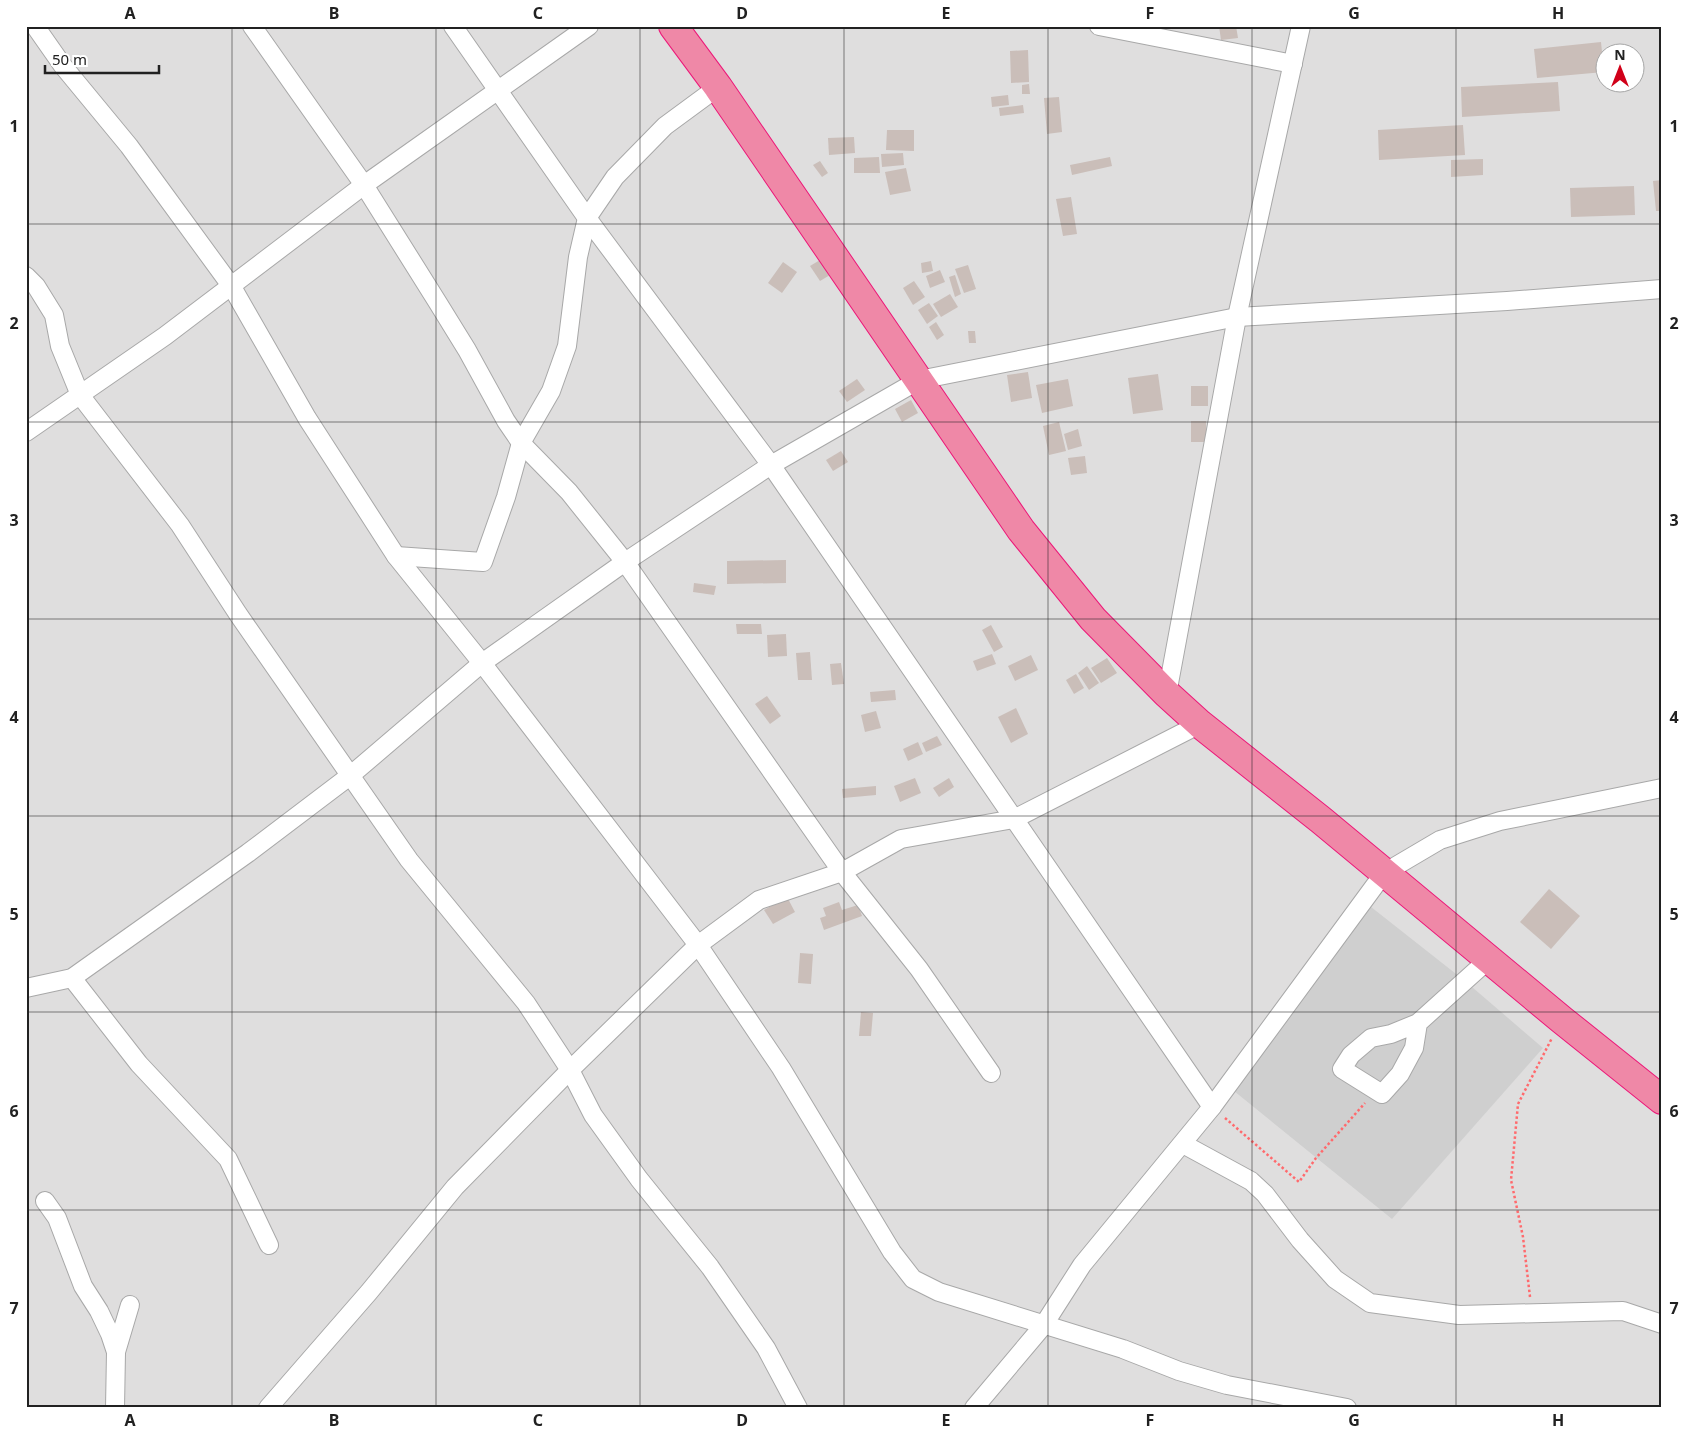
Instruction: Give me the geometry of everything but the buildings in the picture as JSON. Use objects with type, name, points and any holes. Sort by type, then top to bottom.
[{"type":"highway","points":[[673,26],[718,87],[1021,530],[1093,619],[1167,694],[1200,724],[1321,820],[1488,960],[1662,1100]]},
{"type":"street","points":[[35,26],[63,66],[129,146],[232,287],[307,418],[396,556],[482,663],[698,945],[781,1068],[892,1252],[913,1279],[940,1292],[1043,1326],[1123,1349],[1179,1371],[1227,1385],[1347,1408]]},
{"type":"street","points":[[252,26],[364,185],[462,342],[506,421],[521,443],[569,492],[625,562],[842,872],[919,969],[991,1073]]},
{"type":"street","points":[[453,26],[587,218],[771,465],[1212,1107]]},
{"type":"street","points":[[26,432],[165,336],[364,185],[589,26]]},
{"type":"street","points":[[1099,26],[1292,64]]},
{"type":"street","points":[[1167,694],[1236,317],[1301,26]]},
{"type":"street","points":[[396,556],[483,562],[506,498],[521,443],[551,391],[567,346],[578,256],[587,218],[615,177],[665,126],[718,87]]},
{"type":"street","points":[[26,276],[36,286],[54,316],[60,346],[80,395],[180,525],[238,614],[409,860],[526,1003],[570,1070],[593,1115],[639,1179],[710,1267],[766,1348],[798,1408]]},
{"type":"street","points":[[26,988],[72,978],[248,853],[351,775],[482,663],[625,562],[771,465],[919,380],[1236,317],[1498,302],[1662,289]]},
{"type":"street","points":[[268,1408],[369,1292],[455,1187],[570,1070],[698,945],[759,900],[842,872],[901,839],[1014,819],[1200,724]]},
{"type":"street","points":[[974,1408],[1043,1326],[1082,1264],[1212,1107],[1384,873],[1440,840],[1500,821],[1662,788]]},
{"type":"street","points":[[1418,1023],[1414,1048],[1400,1074],[1382,1094],[1342,1069],[1350,1055],[1371,1038],[1392,1034],[1418,1023],[1488,960]]},
{"type":"street","points":[[72,978],[139,1064],[228,1159],[269,1244]]},
{"type":"street","points":[[1183,1144],[1251,1181],[1265,1194],[1300,1240],[1335,1279],[1370,1303],[1459,1315],[1623,1311],[1662,1324]]},
{"type":"street","points":[[45,1201],[57,1218],[83,1286],[99,1311],[116,1352]]},
{"type":"street","points":[[115,1408],[116,1352],[130,1305]]},
{"type":"path","points":[[1532,1314],[1523,1238],[1511,1180],[1518,1104],[1562,1020]]},
{"type":"path","points":[[1212,1107],[1299,1182],[1316,1158],[1366,1103],[1382,1094]]},
{"type":"shaded area","points":[[26,26],[1662,26],[1662,1408],[26,1408]]},
{"type":"shaded area","points":[[1366,903],[1465,981],[1543,1048],[1392,1219],[1234,1091]]}]
